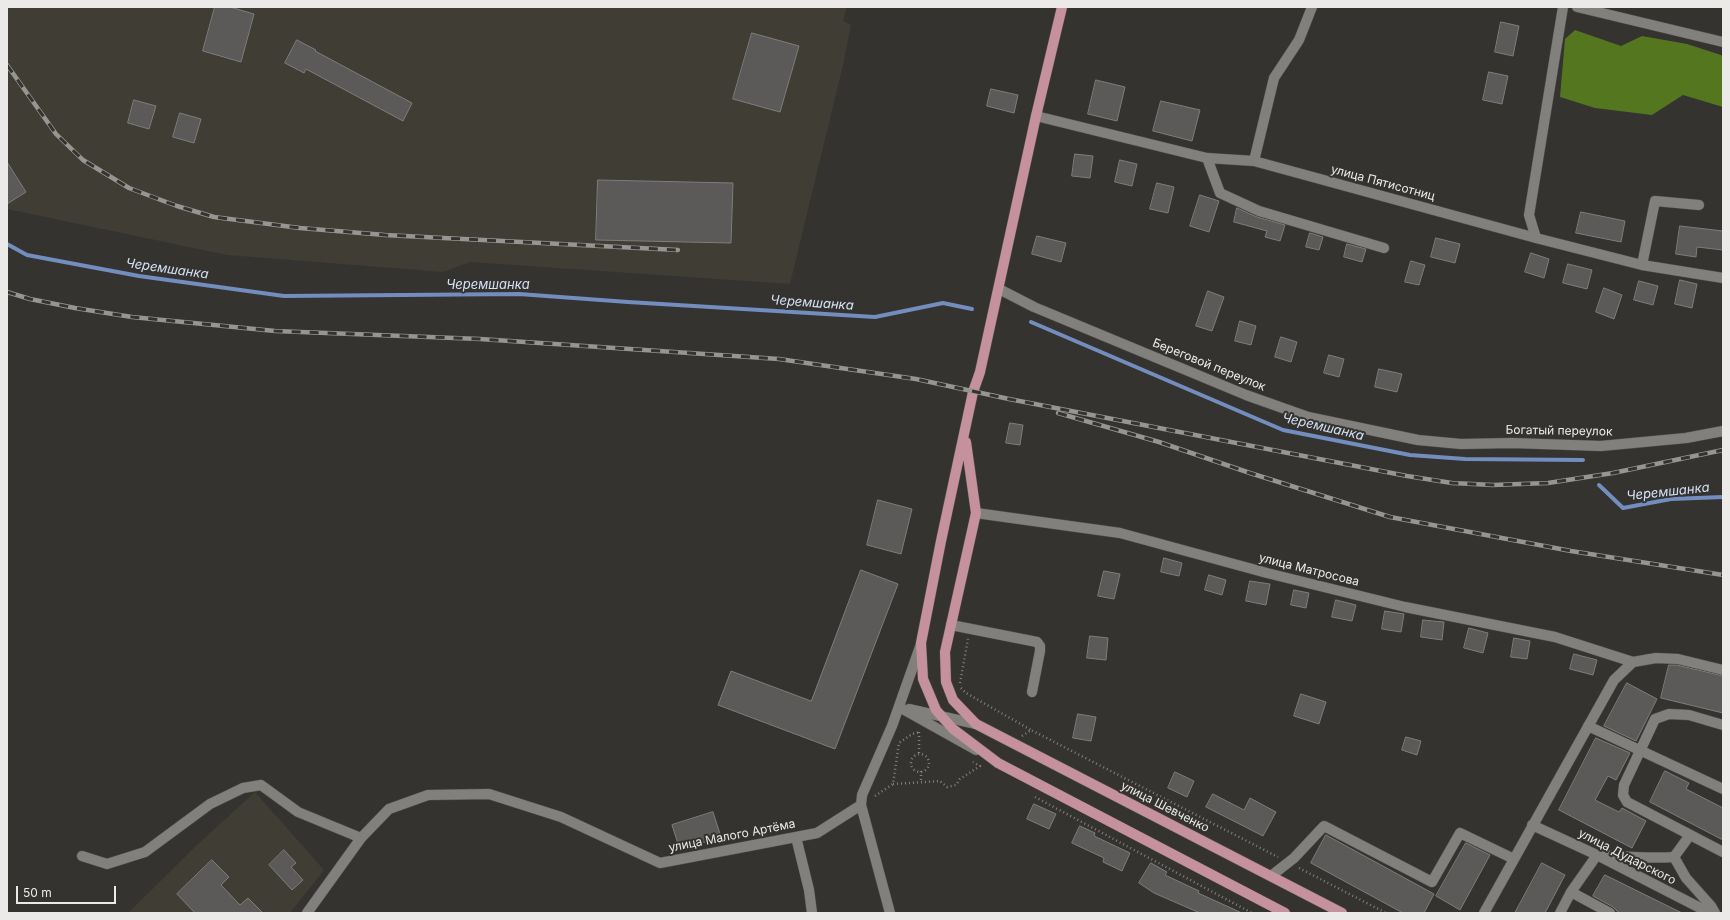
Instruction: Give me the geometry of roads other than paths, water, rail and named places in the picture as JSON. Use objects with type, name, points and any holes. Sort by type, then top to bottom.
[{"type":"main road","points":[[1062,7],[1036,116],[980,372],[973,392],[965,436],[941,541],[921,643],[923,679],[936,710],[953,729],[998,763],[1285,913]]},
{"type":"main road","points":[[965,436],[976,513]]},
{"type":"main road","name":"улица Шевченко","points":[[976,513],[945,652],[946,682],[952,700],[976,724],[1342,913]]},
{"type":"street","points":[[1254,161],[1274,78],[1299,40],[1312,7]]},
{"type":"street","points":[[1536,238],[1529,215],[1562,7]]},
{"type":"street","points":[[1577,7],[1723,42]]},
{"type":"street","name":"улица Пятисотниц","points":[[1036,116],[1207,158],[1254,161],[1536,238],[1642,265],[1723,278]]},
{"type":"street","points":[[1207,158],[1220,193],[1259,211],[1384,248]]},
{"type":"street","points":[[1642,265],[1655,201],[1699,205]]},
{"type":"street","name":"Береговой переулок","points":[[998,293],[1246,395],[1308,417],[1418,440]]},
{"type":"street","name":"Богатый переулок","points":[[1418,440],[1461,444],[1512,443],[1600,446],[1686,438],[1723,430]]},
{"type":"street","name":"улица Матросова","points":[[976,513],[1120,533],[1267,573],[1390,603],[1555,637],[1633,662]]},
{"type":"street","points":[[952,624],[1037,642],[1040,646],[1040,651],[1032,692]]},
{"type":"street","points":[[890,913],[861,804],[862,794],[899,707],[921,643]]},
{"type":"street","points":[[1484,913],[1614,680],[1633,662],[1656,658],[1678,659],[1723,670]]},
{"type":"street","points":[[899,707],[976,724]]},
{"type":"street","points":[[899,707],[998,763]]},
{"type":"street","points":[[1723,725],[1689,715],[1669,714],[1655,719],[1624,785],[1623,795],[1627,802],[1723,852]]},
{"type":"street","points":[[1588,726],[1723,789]]},
{"type":"street","points":[[82,856],[107,864],[145,852],[210,804],[243,788],[261,785],[298,812],[361,838]]},
{"type":"street","name":"улица Малого Артёма","points":[[307,913],[361,838],[389,809],[428,794],[489,794],[561,817],[660,864],[818,833],[861,804]]},
{"type":"street","name":"улица Дударского","points":[[1532,825],[1710,913]]},
{"type":"street","points":[[1271,876],[1289,863],[1324,826],[1432,882],[1460,833],[1514,859]]},
{"type":"street","points":[[1674,857],[1690,835]]},
{"type":"street","points":[[796,838],[812,913]]},
{"type":"street","points":[[1560,913],[1572,892],[1597,856],[1654,858],[1674,857]]},
{"type":"street","points":[[1674,857],[1686,878],[1711,906],[1715,913]]},
{"type":"street","points":[[1572,892],[1610,913]]},
{"type":"waterway","name":"Черемшанка","points":[[7,244],[27,255],[139,276],[284,296],[519,294],[875,317],[943,303],[972,309]]},
{"type":"waterway","name":"Черемшанка","points":[[1031,322],[1283,430],[1410,455],[1465,459],[1583,460]]},
{"type":"waterway","name":"Черемшанка","points":[[1599,485],[1623,508],[1671,499],[1723,497]]},
{"type":"railway","points":[[7,65],[56,134],[83,160],[129,188],[177,206],[214,217],[300,228],[385,235],[678,250]]},
{"type":"railway","points":[[7,292],[30,299],[132,317],[275,331],[480,339],[779,359],[916,379],[1009,399],[1407,476],[1452,483],[1493,485],[1548,483],[1613,473],[1723,450]]},
{"type":"railway","points":[[1058,413],[1159,442],[1250,473],[1390,517],[1571,551],[1723,575]]}]
